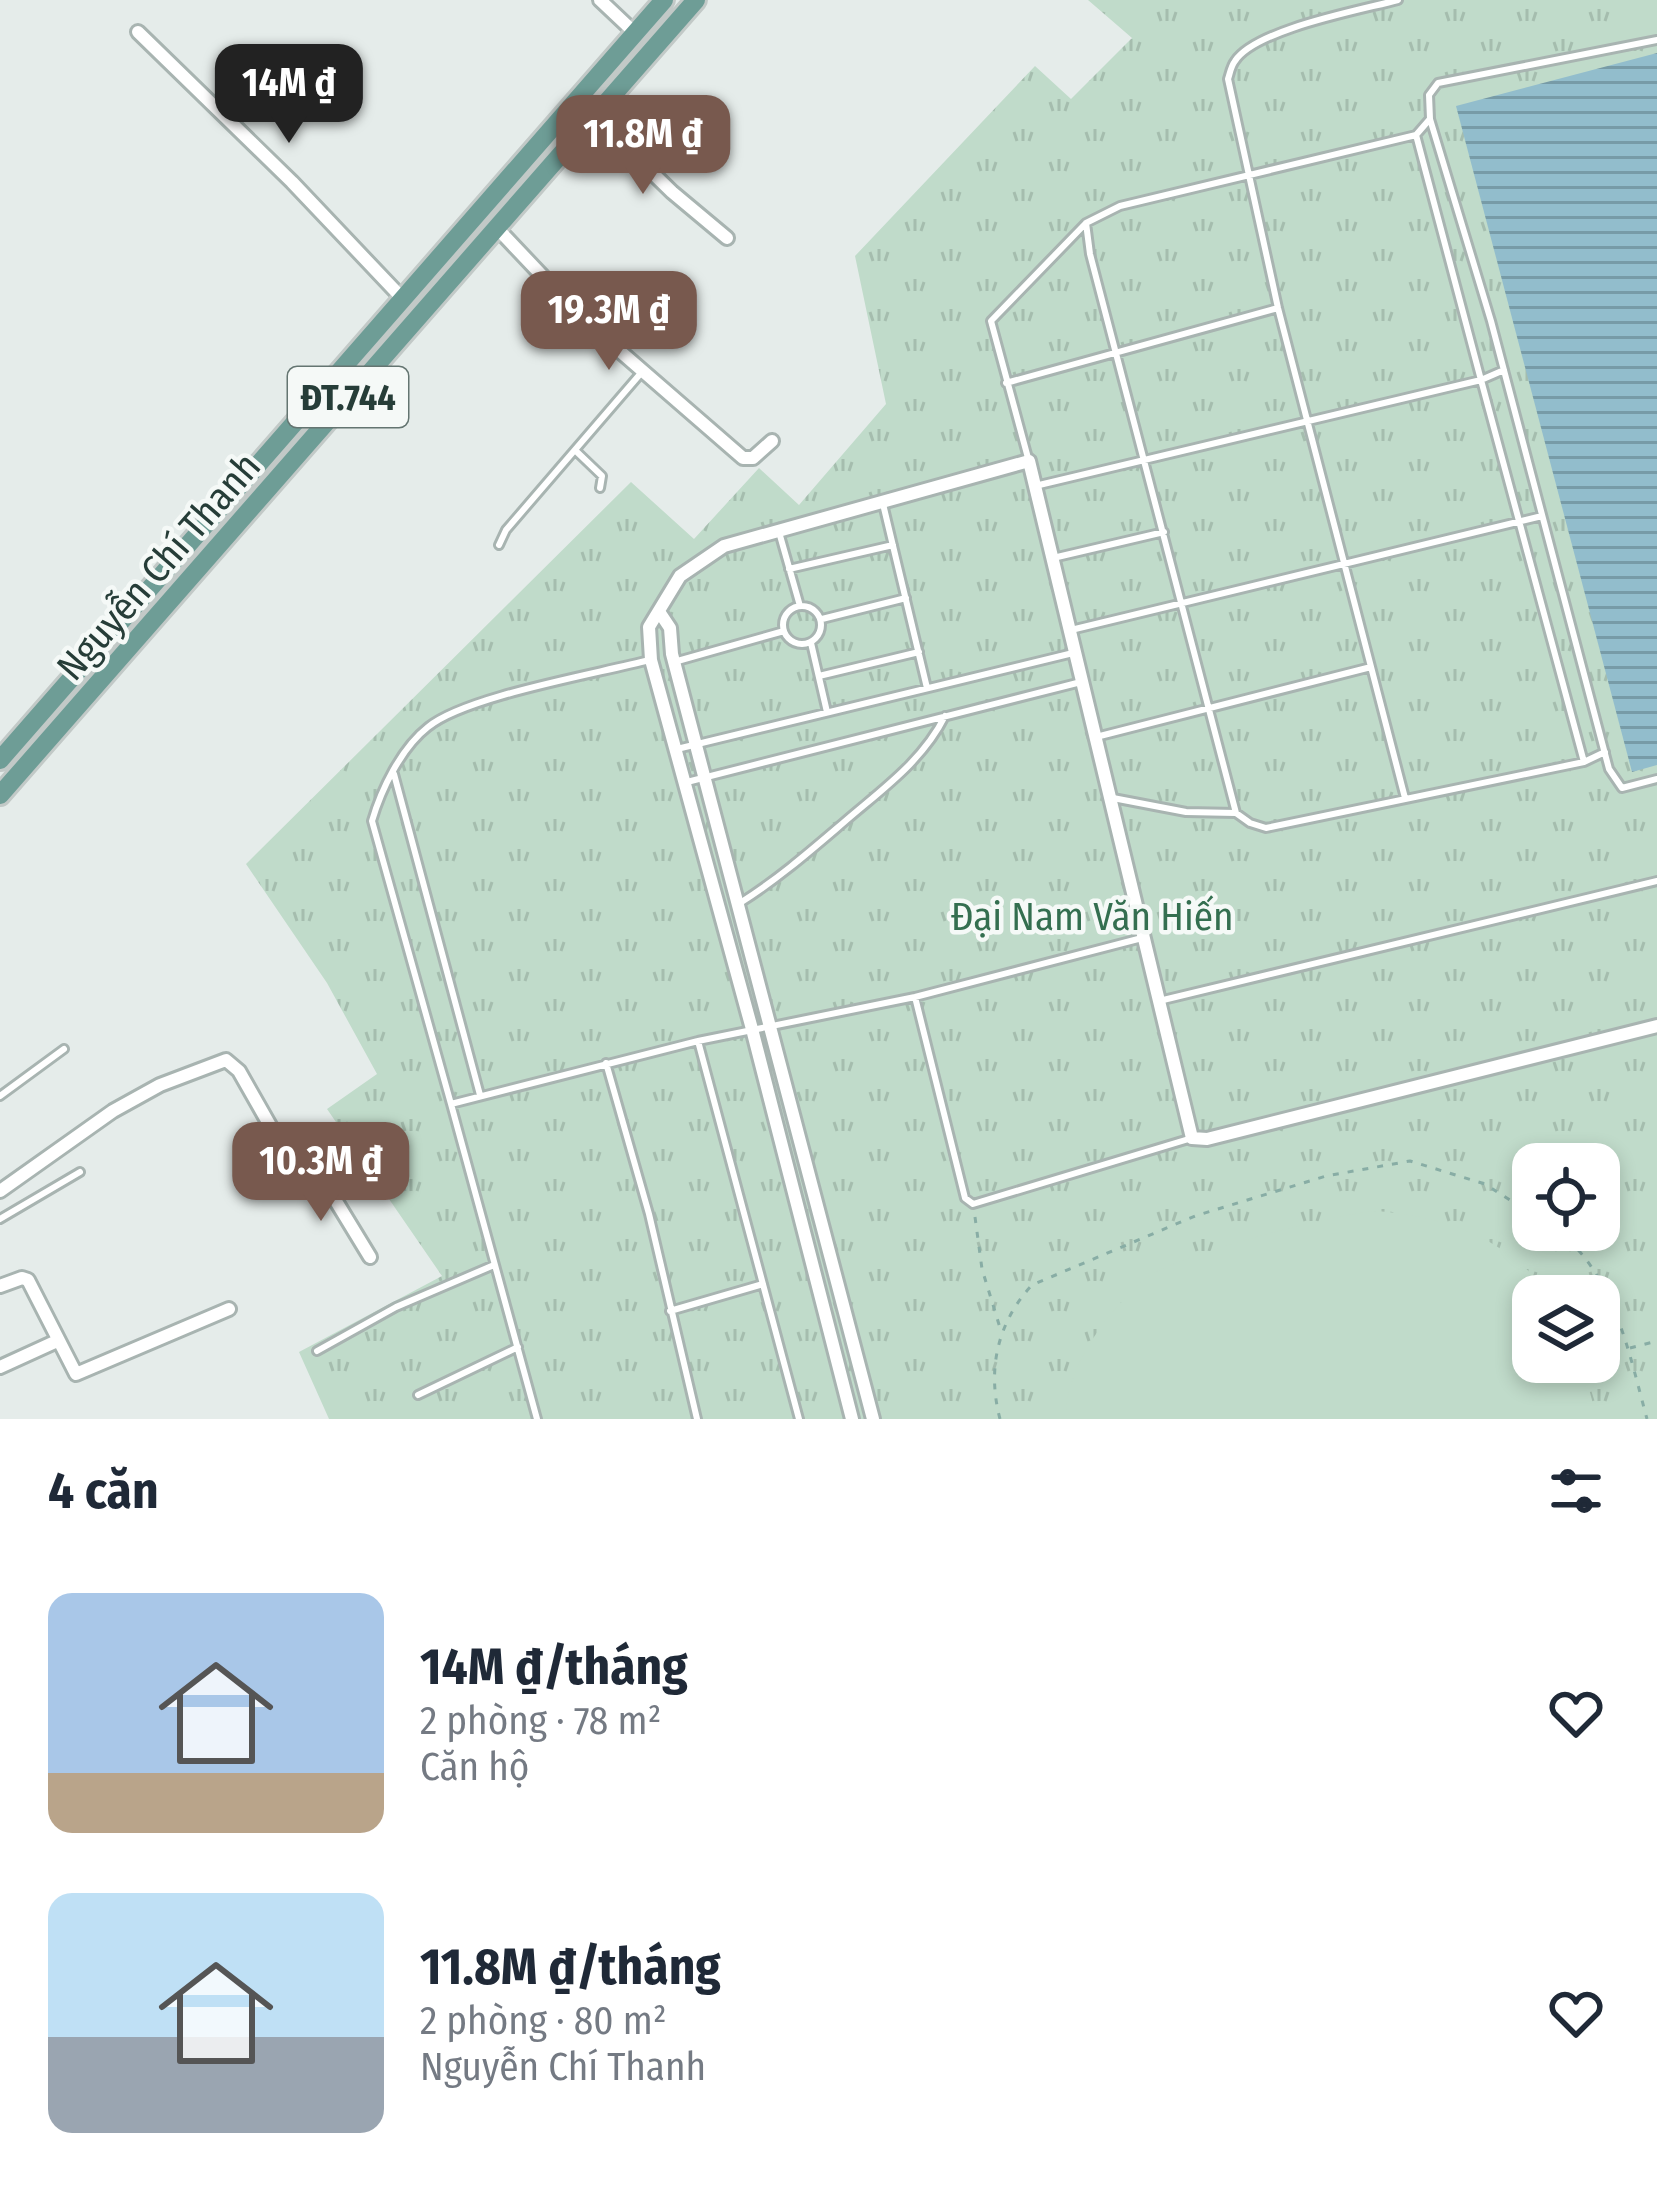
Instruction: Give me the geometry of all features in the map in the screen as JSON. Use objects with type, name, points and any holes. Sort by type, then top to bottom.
[{"type":"main road","name":"Nguyễn Chí Thanh","points":[[0,760],[664,0]]},
{"type":"main road","name":"Nguyễn Chí Thanh","points":[[0,795],[697,0]]},
{"type":"main road","points":[[479,210],[496,227]]},
{"type":"main road","points":[[55,697],[71,714]]},
{"type":"street","points":[[600,0],[635,33]]},
{"type":"street","points":[[138,32],[292,182],[402,298]]},
{"type":"street","points":[[594,116],[728,238]]},
{"type":"street","points":[[496,227],[584,320],[742,458],[753,458],[772,441]]},
{"type":"street","points":[[852,1419],[651,660],[649,627],[680,576],[724,546],[1029,461],[1192,1138],[1207,1139],[1334,1110],[1657,1026]]},
{"type":"street","points":[[660,613],[670,628],[674,662],[873,1419]]},
{"type":"street","points":[[0,1191],[113,1111],[160,1085],[226,1060],[238,1071],[281,1145],[314,1165],[370,1257]]},
{"type":"street","points":[[0,1286],[28,1280],[76,1374],[229,1309]]},
{"type":"street","points":[[0,1367],[57,1341]]},
{"type":"lane","points":[[1398,0],[1280,32],[1235,61],[1228,79],[1278,308],[1405,798]]},
{"type":"lane","points":[[1657,40],[1438,83],[1429,95],[1430,119],[1504,370],[1609,769],[1622,788],[1657,779]]},
{"type":"lane","points":[[1029,461],[991,321],[1086,223],[1120,206],[1416,135],[1430,119]]},
{"type":"lane","points":[[1416,135],[1583,762]]},
{"type":"lane","points":[[1086,223],[1090,254],[1236,813]]},
{"type":"lane","points":[[1006,382],[1278,308]]},
{"type":"lane","points":[[499,545],[506,530],[644,370]]},
{"type":"lane","points":[[1035,486],[1481,380],[1504,370]]},
{"type":"lane","points":[[578,452],[602,476],[600,488]]},
{"type":"lane","points":[[883,501],[927,688]]},
{"type":"lane","points":[[1071,630],[1542,516]]},
{"type":"lane","points":[[778,529],[800,606]]},
{"type":"lane","points":[[1053,558],[1164,532]]},
{"type":"lane","points":[[789,569],[893,545]]},
{"type":"lane","points":[[821,620],[906,598]]},
{"type":"lane","points":[[800,606],[813,609],[821,620],[820,633],[812,643],[792,642],[784,631],[788,612],[800,606]]},
{"type":"lane","points":[[674,662],[784,631]]},
{"type":"lane","points":[[812,643],[827,712]]},
{"type":"lane","points":[[819,676],[919,652]]},
{"type":"lane","points":[[675,749],[1076,652]]},
{"type":"lane","points":[[537,1419],[372,821],[381,791],[425,728],[455,710],[651,660]]},
{"type":"lane","points":[[1096,737],[1371,667]]},
{"type":"lane","points":[[684,784],[1083,682]]},
{"type":"lane","points":[[737,905],[785,874],[905,770],[945,716]]},
{"type":"lane","points":[[1110,798],[1186,812],[1236,813],[1266,828],[1583,762],[1605,752]]},
{"type":"lane","points":[[394,774],[480,1097]]},
{"type":"lane","points":[[1160,1001],[1657,881]]},
{"type":"lane","points":[[451,1104],[698,1041],[915,997],[1145,937]]},
{"type":"lane","points":[[915,997],[964,1198],[973,1204],[1192,1138]]},
{"type":"lane","points":[[698,1041],[800,1419]]},
{"type":"lane","points":[[0,1096],[64,1049]]},
{"type":"lane","points":[[606,1063],[650,1214],[697,1419]]},
{"type":"lane","points":[[0,1219],[80,1172]]},
{"type":"lane","points":[[317,1351],[396,1307],[494,1265]]},
{"type":"lane","points":[[670,1312],[763,1284]]},
{"type":"lane","points":[[418,1395],[518,1347]]},
{"type":"path","points":[[1000,1419],[992,1389],[1001,1332],[1014,1305],[1032,1285],[1195,1216],[1326,1176],[1410,1161],[1485,1184],[1512,1201]]},
{"type":"path","points":[[973,1204],[982,1269],[1001,1332]]},
{"type":"path","points":[[1578,1251],[1596,1269],[1628,1348],[1647,1419]]},
{"type":"path","points":[[1628,1348],[1657,1341]]},
{"type":"green space","name":"Đại Nam Văn Hiến","points":[[1088,0],[1657,0],[1657,1419],[329,1419],[299,1352],[442,1276],[327,1109],[377,1074],[327,983],[246,864],[631,482],[694,539],[759,468],[799,505],[886,404],[855,256],[1035,66],[1071,99],[1132,38]]},
{"type":"green space","points":[[1377,1211],[1427,1219],[1474,1234],[1515,1259],[1532,1275],[1512,1275],[1512,1383],[1588,1383],[1597,1419],[1066,1419],[1073,1379],[1091,1341],[1146,1278],[1189,1258],[1329,1219]]},
{"type":"water","points":[[1657,53],[1657,765],[1632,772],[1456,106]]}]
